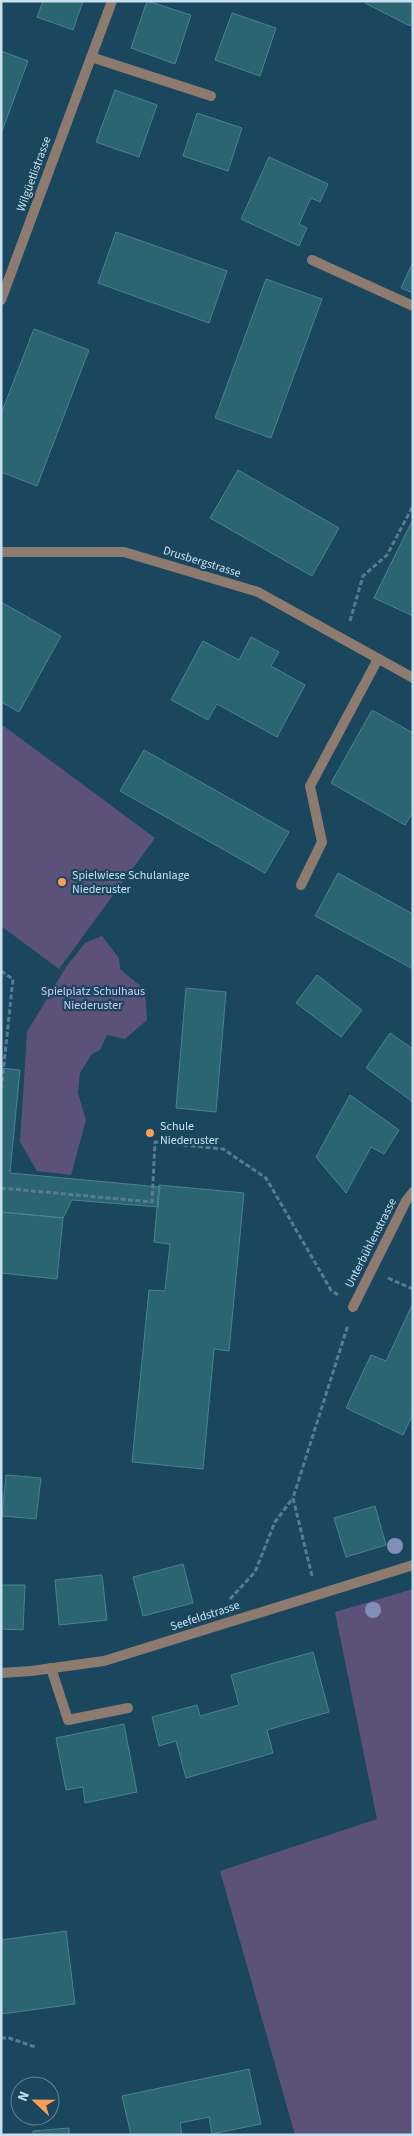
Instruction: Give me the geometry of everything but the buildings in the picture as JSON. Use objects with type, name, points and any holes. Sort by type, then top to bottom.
[{"type":"street","name":"Wilgüetlistrasse","points":[[1,300],[5,275],[112,1]]},
{"type":"street","points":[[91,57],[211,96]]},
{"type":"street","points":[[312,260],[413,306]]},
{"type":"street","name":"Drusbergstrasse","points":[[1,552],[124,552],[258,592],[413,678]]},
{"type":"street","points":[[301,885],[322,842],[310,786],[378,659]]},
{"type":"street","name":"Unterbühlenstrasse","points":[[353,1307],[406,1201],[413,1192]]},
{"type":"street","name":"Seefeldstrasse","points":[[1,1673],[104,1661],[413,1565]]},
{"type":"street","points":[[51,1668],[68,1720],[128,1708]]},
{"type":"path","points":[[345,641],[363,576],[387,556],[413,506]]},
{"type":"path","points":[[1,971],[13,979],[1,1092]]},
{"type":"path","points":[[1,1188],[152,1202],[155,1142],[223,1149],[266,1178],[330,1290],[353,1307],[293,1498],[274,1522],[255,1572],[226,1604]]},
{"type":"path","points":[[372,1270],[413,1289]]},
{"type":"path","points":[[293,1498],[316,1594]]},
{"type":"path","points":[[1,2038],[9,2038],[35,2047]]},
{"type":"green space","name":"Spielwiese Schulanlage Niederuster","points":[[1,724],[155,838],[59,969],[1,926]]},
{"type":"green space","name":"Spielplatz Schulhaus Niederuster","points":[[102,936],[119,958],[120,969],[145,990],[147,1020],[125,1039],[107,1035],[100,1050],[92,1054],[80,1073],[78,1093],[86,1120],[71,1175],[37,1171],[20,1142],[27,1032],[66,967],[85,943]]},
{"type":"green space","points":[[413,1589],[413,2135],[295,2135],[220,1871],[377,1819],[335,1612]]},
{"type":"place","name":"Spielwiese Schulanlage Niederuster","points":[[62,882]]},
{"type":"place","name":"Schule Niederuster","points":[[150,1133]]}]
